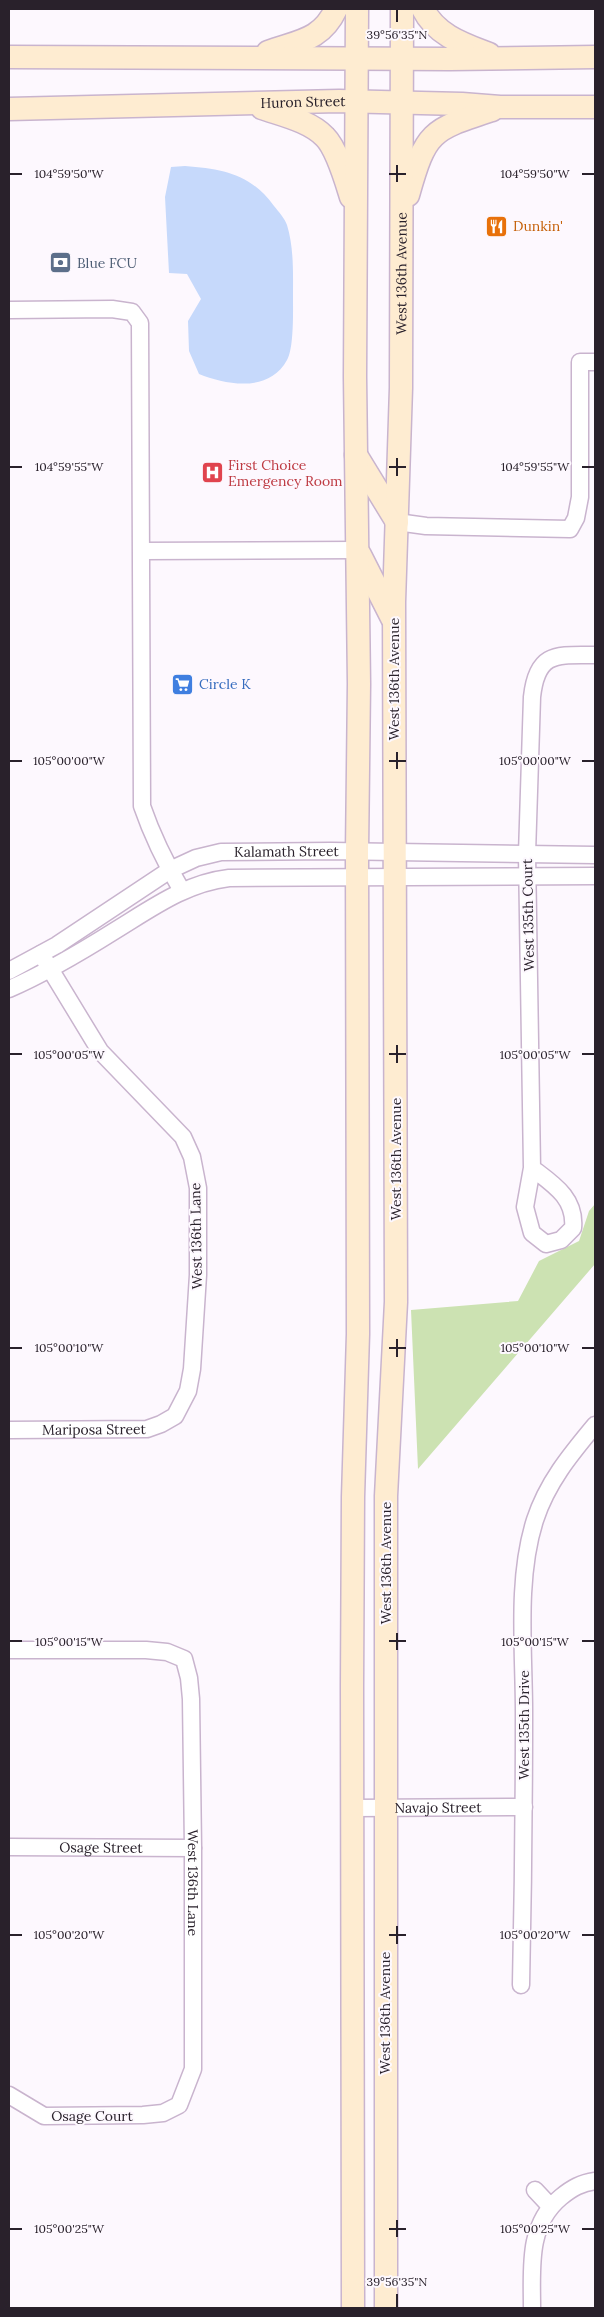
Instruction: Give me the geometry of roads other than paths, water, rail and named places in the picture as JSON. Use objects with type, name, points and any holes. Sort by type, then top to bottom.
[{"type":"main road","points":[[255,57],[312,37],[325,27],[336,9]]},
{"type":"main road","points":[[354,2308],[353,1497],[358,1343],[356,852],[359,684],[355,454],[357,9]]},
{"type":"main road","name":"West 136th Avenue","points":[[386,2308],[386,1496],[396,1302],[394,621],[400,449],[402,9]]},
{"type":"main road","points":[[423,9],[438,30],[469,47],[500,58]]},
{"type":"main road","points":[[9,57],[356,59],[595,57]]},
{"type":"main road","name":"Huron Street","points":[[9,108],[357,101],[500,107],[595,107]]},
{"type":"main road","points":[[250,103],[301,122],[325,137],[342,173],[356,218]]},
{"type":"main road","points":[[401,218],[421,152],[431,137],[449,125],[500,107]]},
{"type":"main road","points":[[355,454],[397,522]]},
{"type":"main road","points":[[357,550],[394,621]]},
{"type":"street","points":[[9,310],[112,309],[132,312],[140,323],[142,806],[150,830],[182,891]]},
{"type":"street","points":[[397,522],[426,526],[570,529],[576,518],[580,497],[580,362],[595,362]]},
{"type":"street","points":[[142,551],[357,550]]},
{"type":"street","name":"West 135th Court","points":[[532,1168],[527,854],[532,697],[536,672],[541,665],[559,656],[595,654]]},
{"type":"street","name":"Kalamath Street","points":[[9,971],[41,954],[170,870],[196,858],[221,852],[595,855]]},
{"type":"street","name":"Kalamath Street","points":[[9,989],[50,970],[182,891],[209,880],[229,878],[595,876]]},
{"type":"street","name":"West 136th Lane","points":[[41,954],[100,1051],[183,1137],[192,1157],[198,1188],[198,1275],[192,1369],[188,1391],[175,1416]]},
{"type":"street","name":"Mariposa Street","points":[[9,1430],[147,1429],[175,1416]]},
{"type":"street","name":"West 135th Drive","points":[[521,1985],[526,1556],[536,1519],[548,1488],[563,1464],[595,1425]]},
{"type":"street","name":"West 136th Lane","points":[[9,1650],[146,1650],[167,1652],[184,1659],[189,1678],[191,1698],[193,2069],[179,2105]]},
{"type":"street","name":"Navajo Street","points":[[353,1808],[524,1807]]},
{"type":"street","name":"Osage Street","points":[[9,1847],[193,1848]]},
{"type":"street","name":"Osage Court","points":[[9,2095],[44,2116],[143,2115],[163,2113],[179,2105]]},
{"type":"street","points":[[532,2308],[534,2243],[542,2218],[550,2206],[570,2190],[579,2185],[595,2181]]},
{"type":"street","points":[[535,2190],[550,2206]]},
{"type":"water","points":[[185,166],[212,169],[246,180],[265,195],[285,220],[292,252],[292,339],[287,360],[279,371],[270,378],[259,382],[234,383],[210,378],[199,374],[189,351],[188,321],[201,299],[187,274],[169,273],[165,197],[171,167]]},
{"type":"place","name":"Dunkin'","points":[[497,226]]},
{"type":"place","name":"Blue FCU","points":[[61,263]]},
{"type":"place","name":"First Choice Emergency Room","points":[[212,473]]},
{"type":"place","name":"Circle K","points":[[183,684]]}]
